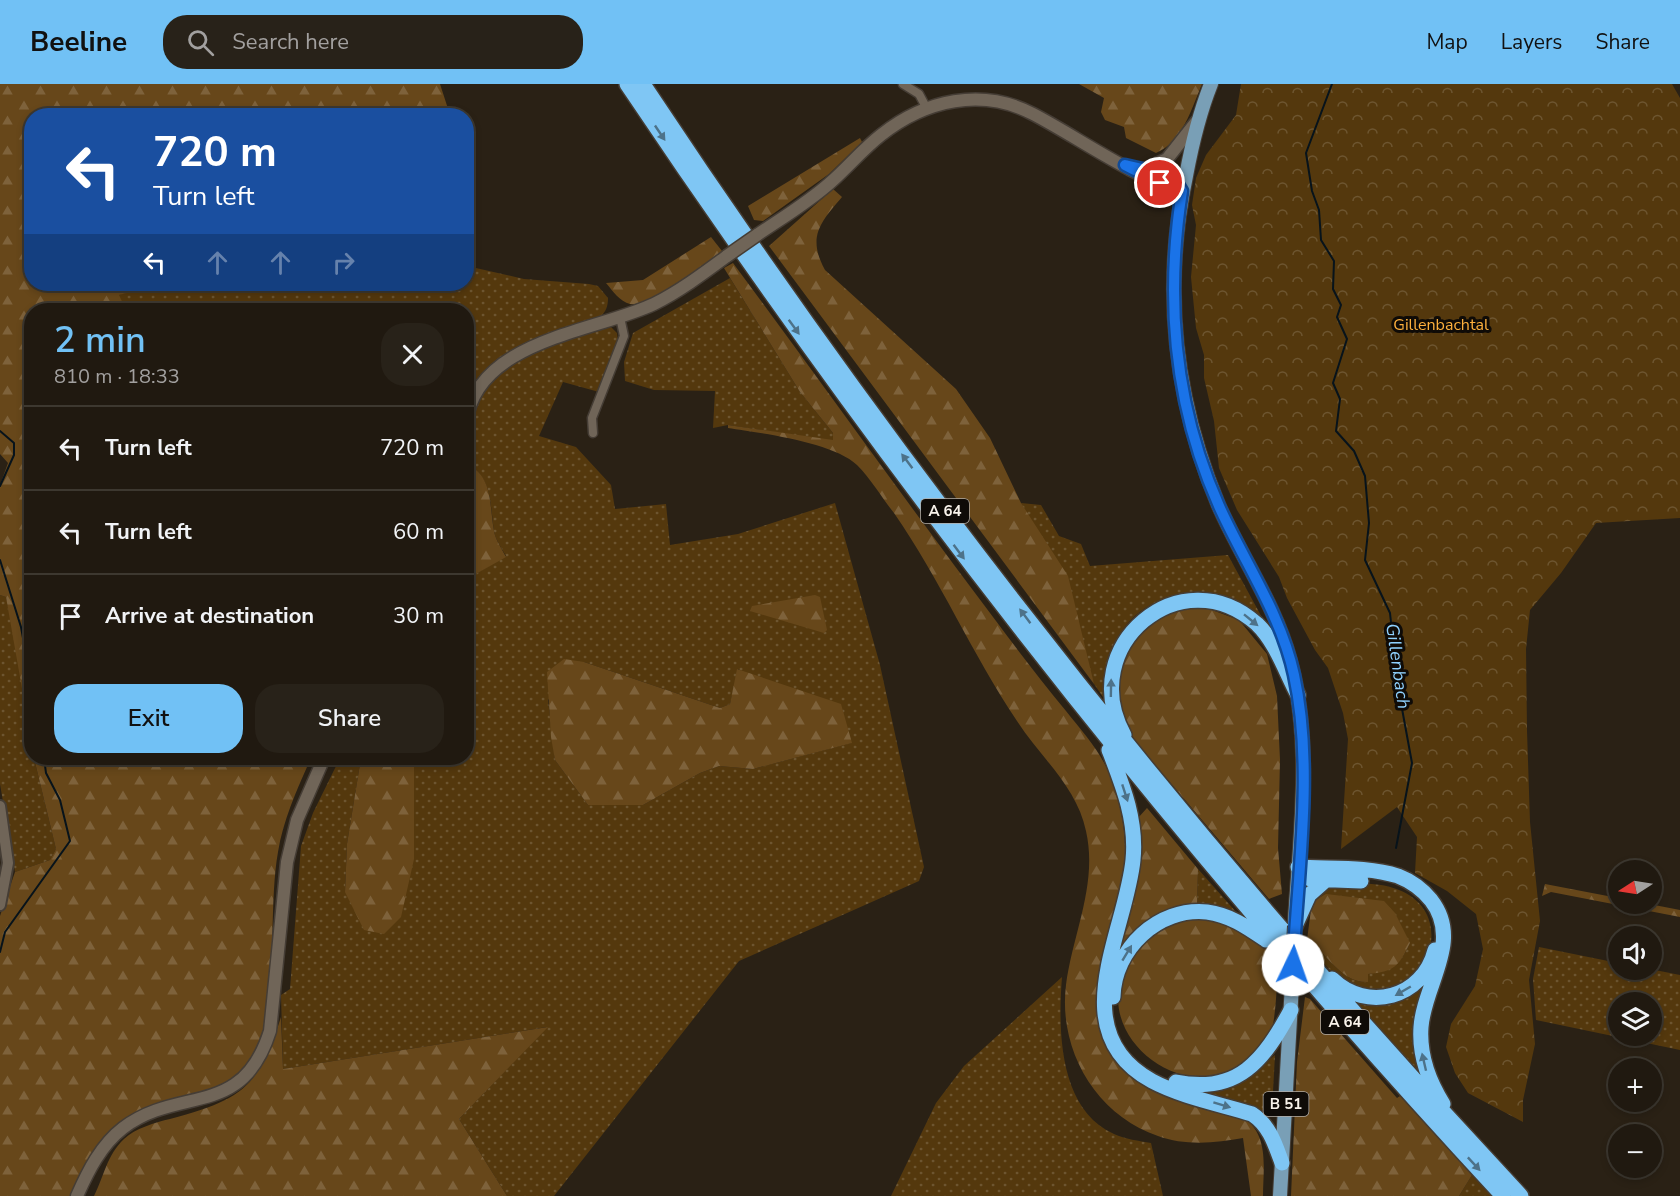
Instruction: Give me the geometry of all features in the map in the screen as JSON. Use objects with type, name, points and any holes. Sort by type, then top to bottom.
[{"type":"highway","name":"A 64","points":[[627,84],[730,238],[870,434],[993,597],[1105,738],[1285,953],[1405,1091],[1503,1196]]},
{"type":"highway","name":"A 64","points":[[643,84],[758,256],[880,426],[1060,663],[1139,761],[1289,930],[1461,1132],[1521,1196]]},
{"type":"highway","points":[[1139,761],[1114,713],[1111,699],[1112,675],[1120,651],[1138,623],[1173,604],[1209,601],[1228,606],[1244,615],[1269,638],[1298,695]]},
{"type":"highway","points":[[1105,738],[1126,795],[1133,838],[1129,886],[1105,974],[1104,1000],[1111,1035],[1134,1069],[1153,1081],[1252,1114],[1260,1119],[1271,1134],[1282,1163]]},
{"type":"highway","points":[[1298,867],[1307,878],[1384,882],[1406,889],[1420,900],[1432,920],[1435,942],[1431,960],[1420,978],[1396,995],[1375,999],[1359,996],[1339,986],[1289,930],[1309,895],[1326,880]]},
{"type":"highway","points":[[1298,867],[1396,876],[1420,888],[1433,904],[1441,923],[1443,944],[1439,965],[1422,1016],[1422,1054],[1431,1083],[1461,1132]]},
{"type":"highway","points":[[1285,953],[1242,922],[1206,912],[1173,916],[1148,929],[1134,941],[1123,958],[1113,993],[1114,1016],[1119,1033],[1142,1063],[1156,1074],[1174,1081],[1206,1085],[1236,1077],[1256,1064],[1268,1050],[1291,1010]]},
{"type":"main road","name":"B 51","points":[[1212,84],[1197,121],[1182,191],[1173,261],[1174,338],[1186,407],[1219,506],[1279,627],[1298,695],[1303,772],[1298,867],[1289,930],[1292,984],[1280,1196]]},
{"type":"main road","name":"B 51","points":[[1173,261],[1212,84]]},
{"type":"main road","points":[[474,395],[492,373],[516,356],[563,335],[656,303],[728,256],[831,183],[881,135],[927,109],[970,98],[999,101],[1030,112],[1148,178],[1182,191]]},
{"type":"main road","points":[[1145,169],[1167,159],[1197,121]]},
{"type":"main road","points":[[1125,165],[1173,176],[1182,191]]},
{"type":"main road","points":[[77,1196],[94,1162],[122,1128],[143,1116],[217,1096],[237,1084],[264,1052],[270,1031],[287,862],[297,820],[321,765]]},
{"type":"street","points":[[903,84],[919,94],[927,109]]},
{"type":"street","points":[[593,433],[592,418],[624,336],[620,317]]},
{"type":"street","points":[[0,806],[9,863],[0,905]]},
{"type":"green space","points":[[0,84],[440,84],[448,108],[24,108],[24,291],[134,291],[119,295],[123,303],[24,303],[24,700],[6,597],[0,595],[0,485],[8,463],[0,454]]},
{"type":"green space","points":[[1079,84],[1202,84],[1180,133],[1165,148],[1156,153],[1126,138],[1124,127],[1105,120],[1101,112],[1104,98]]},
{"type":"green space","name":"Gillenbachtal","points":[[1241,84],[1672,84],[1680,98],[1680,518],[1596,523],[1561,573],[1530,610],[1526,649],[1527,731],[1530,822],[1540,921],[1529,980],[1535,1044],[1523,1100],[1523,1122],[1468,1093],[1455,1073],[1446,1047],[1451,1024],[1475,986],[1483,949],[1476,914],[1447,891],[1415,873],[1417,837],[1397,807],[1341,849],[1348,739],[1343,713],[1328,668],[1315,650],[1287,598],[1279,577],[1237,510],[1219,468],[1214,421],[1204,378],[1204,355],[1196,328],[1191,277],[1196,225],[1192,205],[1196,178],[1206,155],[1236,115]]},
{"type":"green space","points":[[860,138],[862,142],[829,174],[763,221],[754,220],[748,206]]},
{"type":"green space","points":[[833,189],[842,197],[822,223],[817,239],[817,248],[825,270],[956,389],[990,438],[1021,503],[1068,576],[1094,684],[769,246]]},
{"type":"green space","points":[[711,237],[722,251],[678,284],[651,299],[640,303],[626,303],[606,283],[643,280]]},
{"type":"green space","points":[[733,263],[963,577],[1101,757],[1117,796],[1125,845],[1124,869],[1103,957],[1099,986],[1098,1015],[1105,1042],[1120,1066],[1146,1087],[1183,1103],[1248,1121],[1255,1129],[1262,1146],[1263,1196],[1251,1196],[1243,1138],[1200,1143],[1158,1136],[1116,1113],[1086,1077],[1075,1056],[1068,1033],[1065,1009],[1069,966],[1087,889],[1089,870],[1086,831],[1075,800],[1057,773],[1026,735],[985,670],[911,538],[862,470],[846,457],[831,450],[796,440],[728,428],[728,425],[833,440],[833,433],[800,392],[724,268]]},
{"type":"green space","points":[[474,268],[524,279],[598,286],[608,298],[607,306],[599,317],[563,328],[518,347],[482,373],[474,385],[474,303],[122,303],[118,295],[134,291],[474,291]]},
{"type":"green space","points":[[730,278],[800,392],[833,433],[833,441],[728,425],[713,428],[715,391],[654,390],[625,381],[624,362],[633,333]]},
{"type":"green space","points":[[611,327],[617,333],[618,341],[599,392],[563,382],[539,436],[576,447],[611,485],[615,509],[666,504],[670,545],[738,534],[835,503],[880,665],[924,867],[919,881],[739,961],[554,1196],[507,1196],[459,1119],[547,1027],[283,1069],[281,995],[290,989],[301,846],[313,813],[337,765],[360,765],[347,844],[345,892],[414,859],[414,765],[474,765],[474,575],[506,556],[495,534],[487,487],[474,468],[474,414],[480,399],[493,382],[509,368],[528,356],[569,339]],"holes":[[[584,662],[720,708],[730,704],[738,669],[851,743],[753,769],[719,766],[700,773],[643,805],[588,805],[555,760],[548,700]]]},
{"type":"green space","points":[[474,468],[486,484],[495,534],[506,557],[474,575]]},
{"type":"green space","points":[[1021,503],[1041,505],[1059,536],[1081,544],[1090,566],[1228,555],[1265,623],[1246,609],[1224,600],[1202,595],[1180,596],[1159,601],[1140,612],[1124,628],[1112,650],[1106,675],[1105,700],[1094,684]]},
{"type":"green space","points":[[0,595],[6,597],[24,686],[24,765],[36,765],[56,849],[50,860],[15,872],[0,784]]},
{"type":"green space","points":[[815,595],[820,597],[827,630],[824,633],[750,611],[752,606]]},
{"type":"green space","points":[[1204,607],[1239,620],[1267,654],[1277,696],[1280,760],[1278,848],[1282,894],[1269,899],[1135,741],[1119,710],[1119,670],[1125,653],[1147,624],[1166,612]]},
{"type":"green space","points":[[564,659],[584,662],[720,708],[730,704],[737,669],[841,704],[852,743],[753,769],[719,766],[700,773],[643,805],[588,805],[555,760],[551,737],[547,672]]},
{"type":"green space","points":[[36,765],[308,765],[280,840],[273,903],[270,990],[260,1042],[250,1063],[240,1074],[207,1093],[115,1128],[94,1150],[71,1196],[0,1196],[0,916],[15,872],[50,860],[56,849]]},
{"type":"green space","points":[[360,765],[414,765],[414,859],[401,917],[384,934],[364,930],[345,892],[347,844]]},
{"type":"green space","points":[[1147,808],[1198,869],[1197,906],[1169,911],[1150,920],[1135,934],[1118,956],[1141,866],[1138,818]]},
{"type":"green space","points":[[1198,869],[1237,913],[1197,906]]},
{"type":"green space","points":[[1331,884],[1383,885],[1399,890],[1421,905],[1430,925],[1430,948],[1421,969],[1405,985],[1384,993],[1360,990],[1333,973],[1315,954],[1307,940],[1342,973],[1358,981],[1368,982],[1368,974],[1394,966],[1402,958],[1410,943],[1312,902]]},
{"type":"green space","points":[[1545,884],[1608,896],[1608,903],[1551,892],[1542,896]]},
{"type":"green space","points":[[1326,894],[1384,901],[1395,913],[1410,943],[1399,962],[1384,972],[1368,974],[1368,982],[1358,981],[1342,973],[1307,940],[1312,902]]},
{"type":"green space","points":[[1662,906],[1680,910],[1680,917],[1662,914]]},
{"type":"green space","points":[[1182,918],[1222,919],[1263,946],[1273,959],[1269,976],[1277,984],[1270,1037],[1242,1067],[1213,1077],[1183,1075],[1156,1063],[1134,1042],[1120,1016],[1119,986],[1133,955],[1150,934]]},
{"type":"green space","points":[[1539,947],[1608,961],[1608,980],[1662,980],[1662,971],[1680,975],[1680,1050],[1661,1046],[1662,992],[1608,992],[1608,1035],[1536,1020],[1533,979]]},
{"type":"green space","points":[[1430,970],[1423,1077],[1354,1000],[1362,1001]]},
{"type":"green space","points":[[1062,977],[1062,1042],[1072,1087],[1082,1106],[1096,1122],[1118,1136],[1151,1143],[1163,1196],[891,1196],[936,1103],[964,1066]]},
{"type":"green space","points":[[1305,997],[1310,999],[1397,1098],[1400,1096],[1472,1175],[1459,1196],[1291,1196],[1297,1062]]},
{"type":"green space","points":[[281,1017],[283,1069],[548,1027],[459,1119],[507,1196],[94,1196],[106,1166],[118,1145],[128,1135],[152,1124],[214,1105],[244,1088],[255,1076],[264,1060]]},
{"type":"green space","points":[[1275,1055],[1270,1113],[1201,1092],[1250,1075]]},
{"type":"green space","points":[[1472,1175],[1492,1196],[1459,1196]]},
{"type":"waterway","name":"Gillenbach","points":[[1332,84],[1306,153],[1312,191],[1319,210],[1321,240],[1334,261],[1333,289],[1341,305],[1337,317],[1347,339],[1333,383],[1340,399],[1336,431],[1354,451],[1365,476],[1369,523],[1365,560],[1390,613],[1398,687],[1412,763],[1396,848]]},
{"type":"waterway","points":[[0,431],[14,443],[14,455],[0,486]]},
{"type":"waterway","points":[[0,560],[24,643]]},
{"type":"waterway","points":[[0,952],[5,932],[70,841],[60,800],[46,773],[45,765]]},
{"type":"route","points":[[1160,183],[1125,165],[1173,176],[1182,191],[1173,261],[1174,338],[1180,383],[1196,440],[1219,506],[1272,610],[1290,659],[1298,695],[1303,772],[1293,965]]}]
